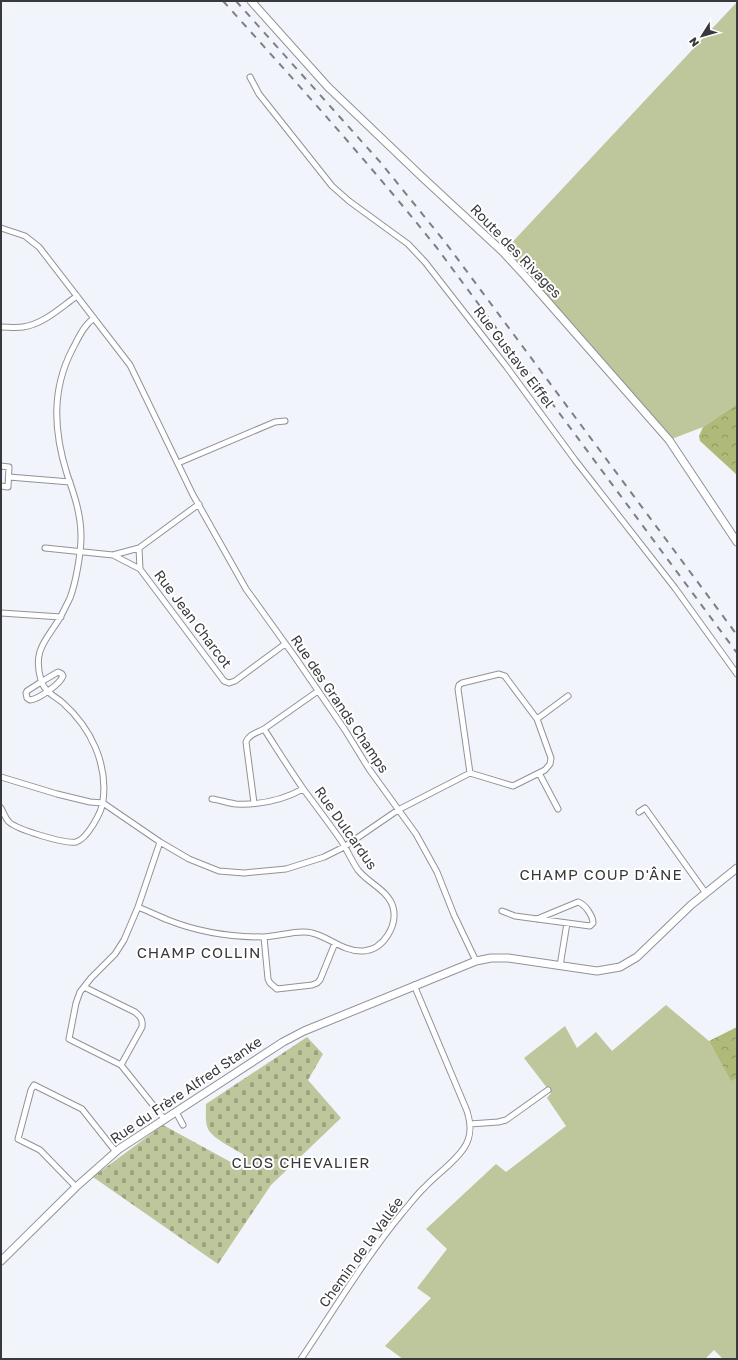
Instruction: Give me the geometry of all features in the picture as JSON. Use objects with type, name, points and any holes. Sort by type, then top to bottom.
[{"type":"street","name":"Route des Rivages","points":[[251,1],[321,80],[503,252],[531,282],[669,440],[737,542]]},
{"type":"street","name":"Rue Gustave Eiffel","points":[[250,77],[259,94],[332,186],[349,202],[401,237],[426,262],[506,366],[575,460],[675,588],[737,674]]},
{"type":"street","name":"Rue des Grands Champs","points":[[1,228],[24,236],[45,254],[130,365],[193,495],[246,589],[296,657],[369,769],[416,834],[437,872],[454,915],[476,961]]},
{"type":"street","points":[[1,327],[24,327],[33,324],[55,313],[77,296]]},
{"type":"street","points":[[1,808],[9,822],[34,833],[71,842],[78,841],[84,837],[94,822],[103,803],[104,773],[100,757],[93,741],[74,714],[63,703],[47,691],[41,682],[38,664],[40,650],[48,635],[61,617],[71,596],[80,552],[81,534],[77,508],[59,445],[57,428],[58,396],[62,374],[68,357],[79,335],[89,321],[94,318]]},
{"type":"street","points":[[178,463],[275,422],[285,421]]},
{"type":"street","points":[[1,466],[9,467],[8,487],[1,486]]},
{"type":"street","points":[[9,477],[70,482]]},
{"type":"street","name":"Rue Jean Charcot","points":[[45,548],[113,555],[139,548],[199,504]]},
{"type":"street","name":"Rue Jean Charcot","points":[[139,548],[140,569]]},
{"type":"street","name":"Rue Jean Charcot","points":[[113,555],[140,569],[224,681],[229,683],[235,681],[285,644]]},
{"type":"street","points":[[1,613],[61,617]]},
{"type":"street","points":[[58,672],[62,674],[62,679],[47,691],[33,700],[27,698],[27,691],[58,672]]},
{"type":"street","points":[[1,777],[57,794],[90,802],[103,803],[160,842],[189,859],[219,871],[244,874],[286,869],[324,857],[344,847],[398,810],[470,773],[513,786],[548,767],[551,758],[536,719],[507,679],[502,675],[494,675],[459,685],[458,689],[470,773]]},
{"type":"street","points":[[254,803],[246,742],[248,738],[264,729],[318,691]]},
{"type":"street","points":[[536,719],[568,696]]},
{"type":"street","name":"Rue Dulcardus","points":[[138,907],[169,921],[197,929],[226,934],[264,937],[311,932],[352,950],[363,951],[374,948],[387,937],[393,923],[394,914],[389,898],[365,878],[358,870],[341,841],[303,788],[264,729]]},
{"type":"street","points":[[539,773],[558,809]]},
{"type":"street","points":[[212,799],[236,804],[267,802],[290,796],[303,788]]},
{"type":"street","points":[[639,812],[645,808],[705,892]]},
{"type":"street","points":[[160,842],[138,907],[124,940],[110,959],[80,992],[76,1003],[69,1038],[122,1065],[164,1120]]},
{"type":"street","name":"Rue du Frère Alfred Stanke","points":[[1,1261],[76,1186],[116,1152],[283,1042],[304,1031],[476,961],[492,958],[508,958],[597,971],[620,967],[637,957],[705,892],[737,868]]},
{"type":"street","points":[[502,911],[515,916],[537,919],[552,920],[567,923],[590,926],[593,923],[593,919],[582,904],[578,902],[537,919]]},
{"type":"street","points":[[552,912],[550,915],[552,920]]},
{"type":"street","points":[[560,966],[567,923]]},
{"type":"street","points":[[264,937],[268,978],[270,983],[277,989],[312,985],[317,983],[320,980],[335,942]]},
{"type":"street","name":"Chemin de la Vallée","points":[[301,1359],[381,1241],[424,1187],[457,1157],[469,1140],[471,1130],[467,1111],[414,985]]},
{"type":"street","points":[[84,987],[135,1012],[143,1021],[142,1027],[122,1065]]},
{"type":"street","points":[[76,1186],[40,1150],[18,1139],[30,1090],[34,1085],[82,1109],[116,1152]]},
{"type":"street","points":[[470,1124],[506,1120],[548,1090]]},
{"type":"street","points":[[176,1112],[183,1125]]},
{"type":"green space","points":[[737,2],[737,404],[703,427],[669,440],[503,252]]},
{"type":"green space","points":[[737,404],[737,475],[700,441],[699,436],[703,427]]},
{"type":"green space","points":[[666,1005],[709,1041],[731,1080],[737,1077],[737,1359],[723,1359],[714,1350],[705,1359],[403,1359],[385,1346],[431,1298],[417,1288],[447,1249],[426,1229],[496,1164],[506,1172],[566,1126],[547,1098],[551,1093],[524,1058],[565,1026],[577,1048],[596,1032],[612,1051]]},
{"type":"green space","points":[[737,1027],[737,1078],[731,1081],[709,1041]]},
{"type":"green space","points":[[307,1037],[323,1054],[308,1080],[341,1118],[271,1185],[218,1264],[93,1177],[163,1125],[238,1166],[244,1155],[219,1140],[208,1129],[206,1123],[206,1104]]},
{"type":"railway","points":[[223,1],[359,154],[437,248],[737,653]]},
{"type":"railway","points":[[236,1],[381,163],[445,242],[737,635]]},
{"type":"district","name":"CHAMP COUP D'ÂNE","points":[[601,875]]},
{"type":"district","name":"CHAMP COLLIN","points":[[199,953]]},
{"type":"district","name":"CLOS CHEVALIER","points":[[301,1163]]}]
